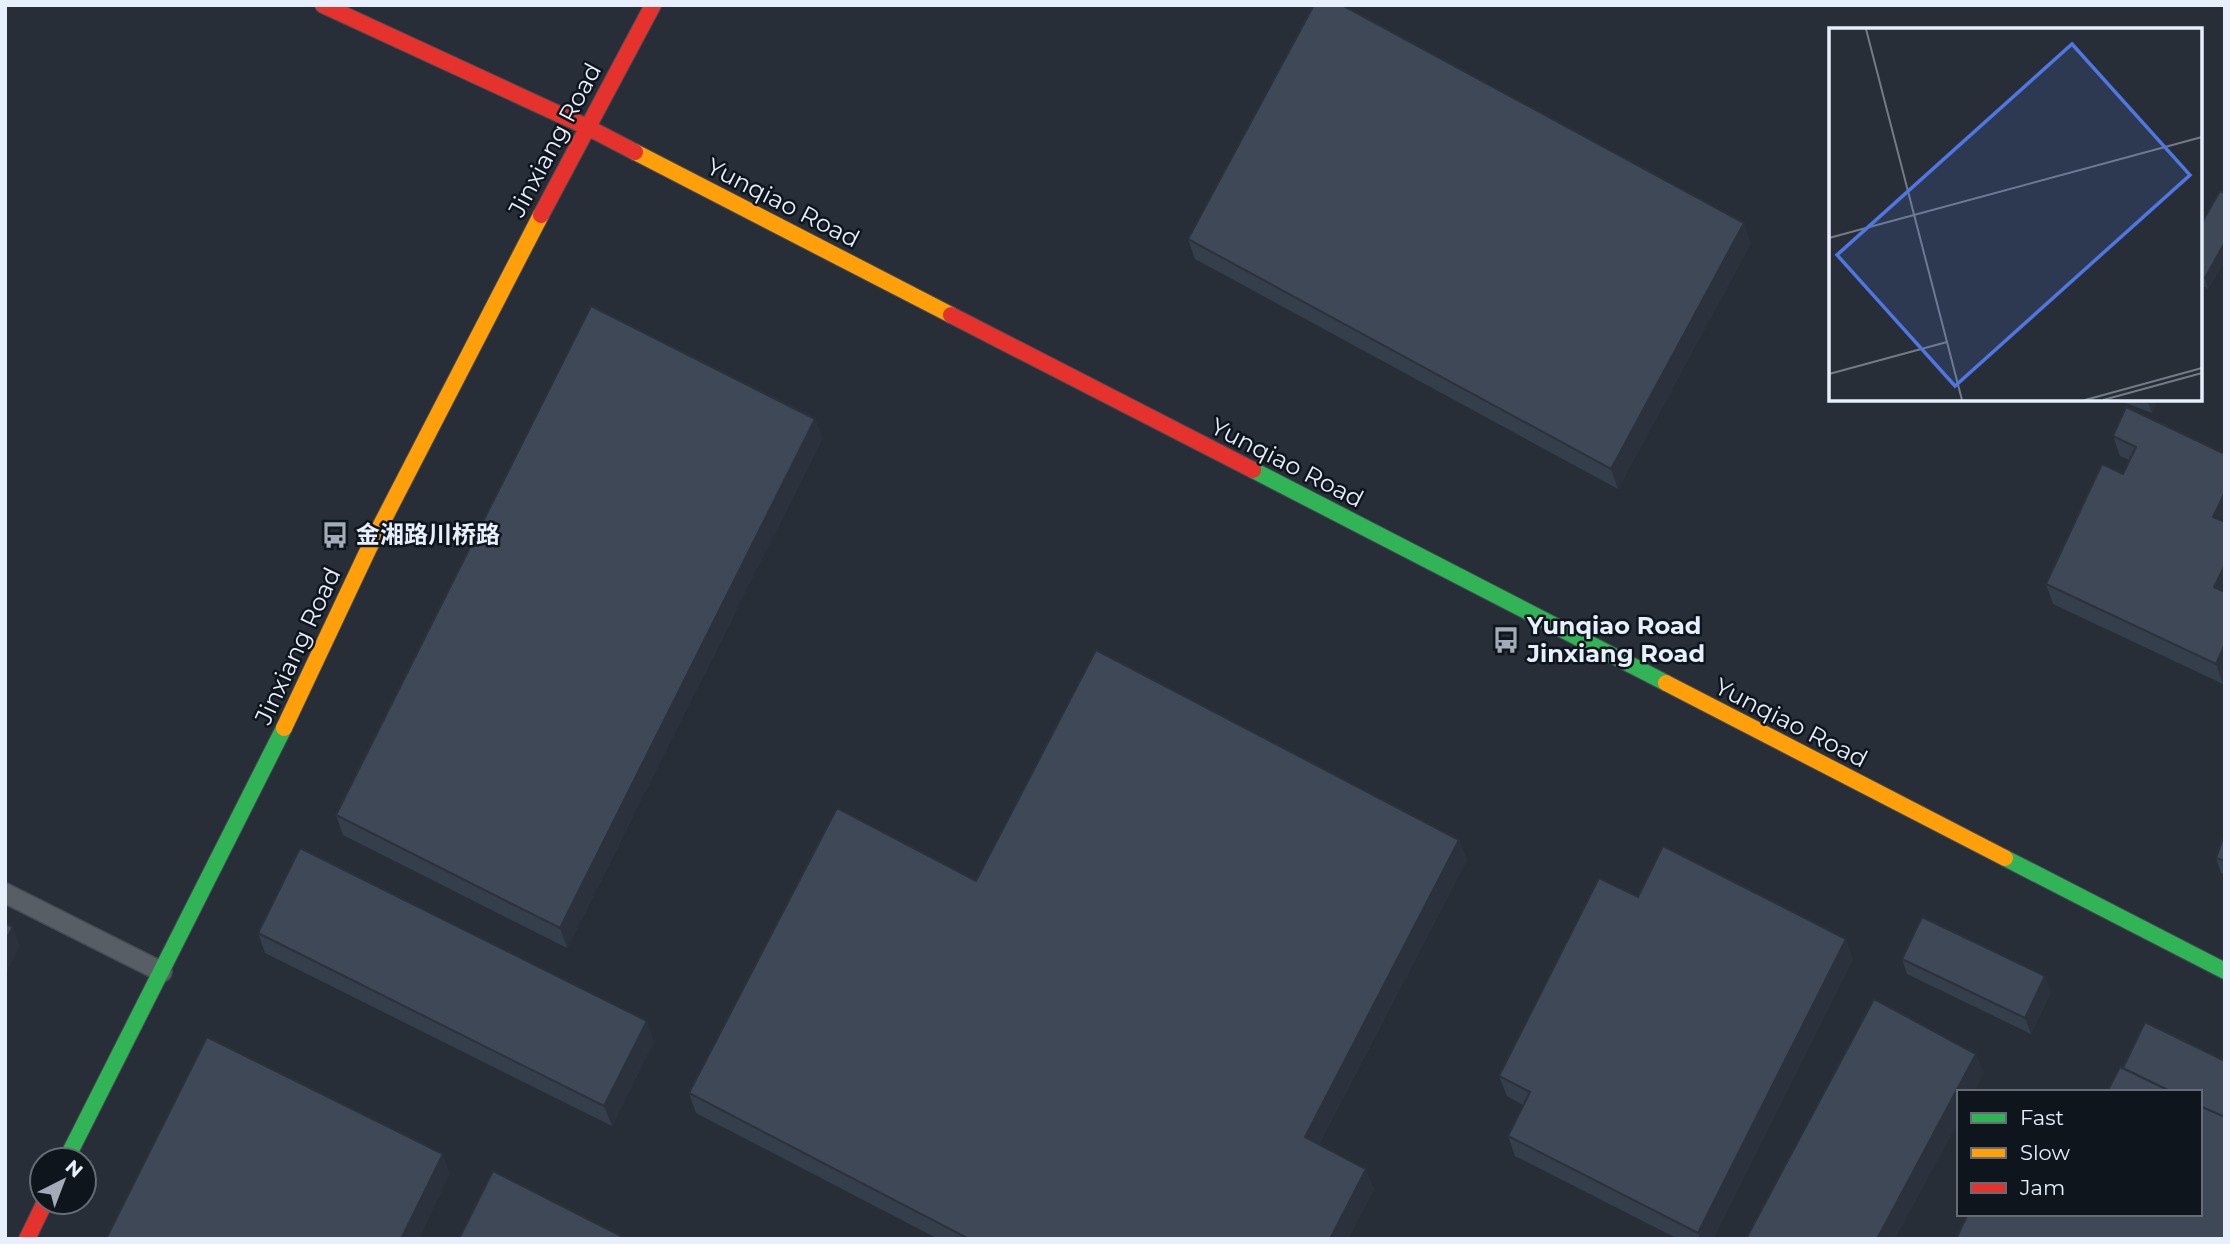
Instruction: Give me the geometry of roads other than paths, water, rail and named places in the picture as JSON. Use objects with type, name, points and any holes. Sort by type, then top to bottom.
[{"type":"street","name":"Yunqiao Road","points":[[323,5],[587,127],[2225,971]]},
{"type":"street","name":"Jinxiang Road","points":[[73,1146],[282,733],[369,548],[653,5]]},
{"type":"street","points":[[27,1239],[38,1216]]},
{"type":"lane","points":[[5,893],[162,972]]},
{"type":"place","name":"金湘路川桥路","points":[[335,535]]},
{"type":"place","name":"Yunqiao Road Jinxiang Road","points":[[1506,640]]}]
